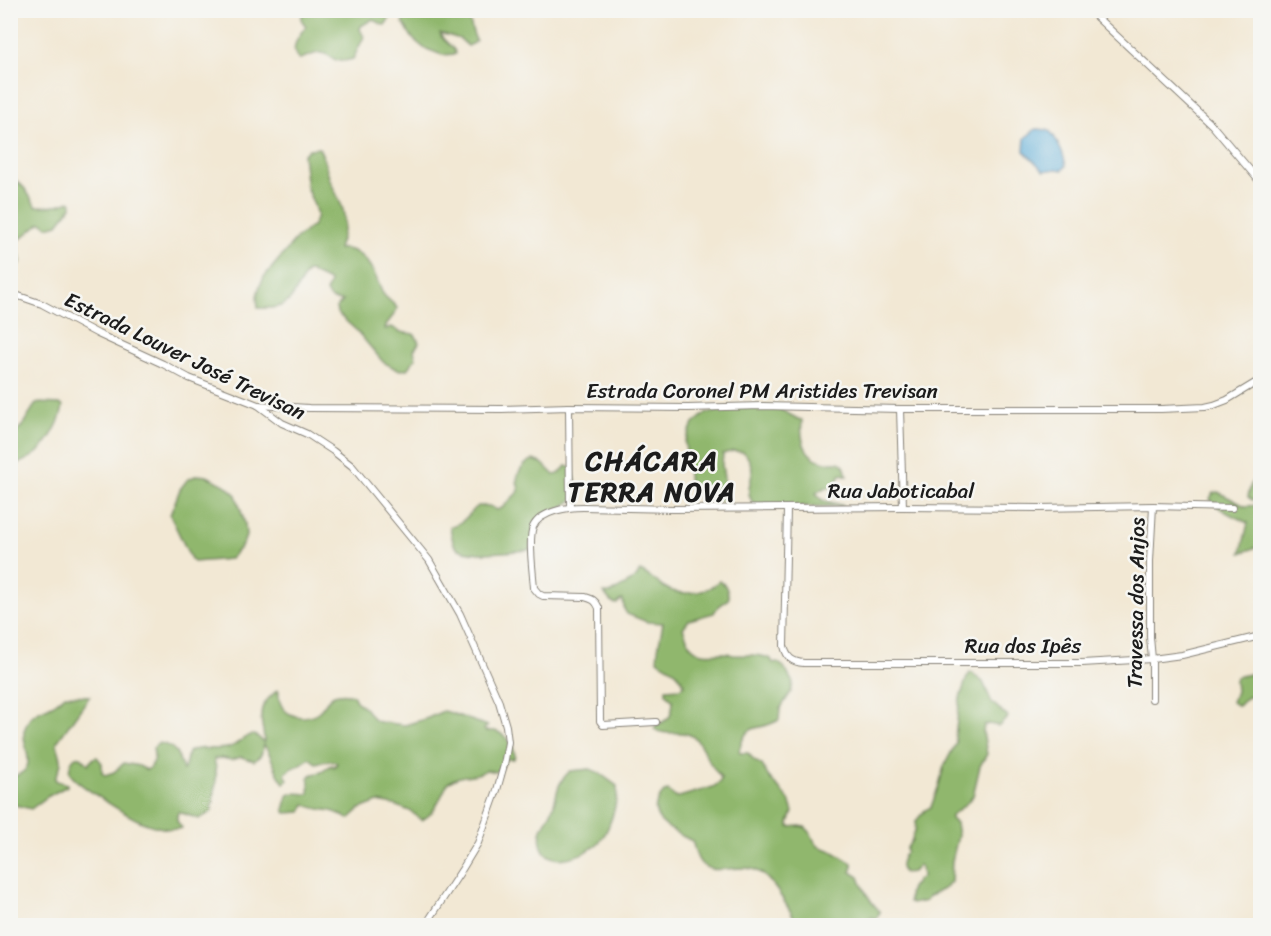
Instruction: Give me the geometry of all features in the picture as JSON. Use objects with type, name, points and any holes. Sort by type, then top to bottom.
[{"type":"street","points":[[1089,10],[1212,125],[1260,182]]},
{"type":"street","name":"Estrada Louver José Trevisan","points":[[10,293],[42,304],[189,378],[258,405],[282,423],[307,434],[352,466],[429,560],[460,614],[499,702],[507,726],[508,742],[497,790],[478,843],[425,926]]},
{"type":"street","name":"Estrada Coronel PM Aristides Trevisan","points":[[258,405],[309,408],[490,409],[569,406],[1161,409],[1205,407],[1227,400],[1260,380]]},
{"type":"street","points":[[569,406],[570,507],[546,515],[533,525],[531,547],[534,588],[543,596],[585,597],[597,603],[599,608],[600,721],[603,725],[656,722]]},
{"type":"street","points":[[900,409],[903,507]]},
{"type":"street","name":"Rua Jaboticabal","points":[[570,507],[787,509],[1154,506],[1232,508]]},
{"type":"street","name":"Travessa dos Anjos","points":[[1152,699],[1150,561],[1154,506]]},
{"type":"street","name":"Rua dos Ipês","points":[[787,509],[783,627],[786,654],[794,662],[1070,663],[1152,660],[1260,636]]},
{"type":"green space","points":[[392,10],[393,14],[385,25],[373,19],[361,26],[364,37],[353,59],[340,61],[319,53],[299,59],[294,51],[296,42],[306,26],[302,21],[302,11]]},
{"type":"green space","points":[[401,11],[466,11],[476,40],[468,46],[460,39],[440,33],[456,54],[442,55],[424,48],[413,39],[403,23]]},
{"type":"green space","points":[[319,148],[344,214],[343,231],[338,249],[352,251],[368,263],[384,295],[397,308],[385,329],[392,327],[400,332],[413,334],[418,339],[419,343],[414,350],[416,358],[407,369],[396,369],[383,362],[356,330],[337,313],[336,308],[343,301],[329,297],[326,292],[329,281],[310,271],[285,304],[278,307],[258,308],[257,296],[264,277],[297,238],[313,225],[317,216],[307,189],[303,155],[309,149]]},
{"type":"green space","points":[[10,177],[24,187],[36,206],[62,204],[70,201],[72,203],[58,224],[48,227],[40,223],[18,241],[21,262],[11,268]]},
{"type":"green space","points":[[37,403],[63,406],[60,419],[50,438],[37,453],[11,467],[11,436],[24,423]]},
{"type":"green space","points":[[736,406],[776,407],[802,420],[803,441],[808,452],[819,460],[842,464],[847,476],[842,474],[836,486],[824,488],[816,493],[822,500],[845,506],[756,507],[749,494],[752,473],[749,460],[743,452],[733,451],[723,454],[725,485],[722,501],[699,497],[689,487],[685,442],[693,424],[707,412]]},
{"type":"green space","points":[[533,460],[542,463],[554,475],[559,474],[566,466],[571,468],[577,484],[577,493],[570,502],[541,520],[529,550],[478,553],[460,550],[455,546],[450,527],[463,520],[478,506],[490,506],[497,510],[502,508],[519,491],[517,480],[520,470]]},
{"type":"green space","points":[[1260,474],[1260,501],[1252,500],[1248,497],[1250,487]]},
{"type":"green space","points":[[197,475],[207,476],[225,485],[236,495],[245,524],[246,536],[243,544],[230,559],[194,562],[170,515],[180,489],[187,480]]},
{"type":"green space","points":[[1218,492],[1245,506],[1260,505],[1260,546],[1241,553],[1248,523],[1213,503],[1210,499],[1213,493]]},
{"type":"green space","points":[[640,571],[670,590],[685,593],[707,589],[719,581],[722,582],[729,598],[714,613],[689,620],[683,628],[690,645],[706,654],[762,656],[784,667],[793,683],[791,692],[780,709],[779,720],[749,731],[739,751],[748,753],[762,765],[768,776],[789,800],[793,812],[789,827],[805,827],[818,846],[852,863],[851,872],[859,877],[868,896],[880,912],[876,919],[870,917],[867,925],[799,925],[765,876],[743,868],[709,869],[697,857],[692,841],[668,828],[657,816],[655,809],[657,801],[664,792],[668,791],[675,797],[679,797],[713,787],[720,782],[721,778],[695,738],[687,734],[664,733],[654,729],[671,714],[673,701],[666,693],[666,689],[680,688],[684,685],[677,673],[657,660],[663,623],[647,622],[627,614],[623,600],[617,604],[612,603],[604,593],[612,593],[631,582]]},
{"type":"green space","points":[[1260,657],[1260,698],[1247,697],[1238,706],[1232,702],[1236,691],[1236,677],[1254,673]]},
{"type":"green space","points":[[970,673],[983,682],[992,703],[1008,717],[999,726],[984,725],[987,754],[980,766],[973,796],[951,816],[956,823],[958,836],[952,861],[951,882],[947,887],[928,897],[926,901],[912,904],[909,902],[910,891],[916,881],[922,877],[921,868],[919,865],[913,872],[904,873],[901,863],[912,840],[916,821],[925,810],[931,807],[944,766],[956,743],[960,698]]},
{"type":"green space","points":[[277,690],[281,705],[285,710],[304,717],[318,712],[336,694],[353,695],[374,720],[379,722],[405,725],[443,711],[448,712],[488,726],[484,729],[485,731],[495,731],[503,735],[514,750],[514,759],[507,759],[496,772],[486,770],[448,783],[435,809],[422,820],[410,811],[378,802],[360,809],[349,819],[335,812],[305,804],[301,812],[286,813],[284,810],[288,795],[309,794],[310,775],[322,772],[332,765],[334,767],[337,763],[329,761],[316,763],[309,758],[285,774],[288,780],[284,783],[264,745],[261,755],[254,761],[241,757],[231,760],[214,759],[216,778],[212,810],[199,819],[179,812],[177,821],[182,828],[178,829],[157,827],[136,819],[91,792],[70,773],[72,761],[76,757],[82,758],[88,764],[97,757],[102,763],[102,773],[105,775],[114,772],[124,763],[147,770],[154,760],[153,748],[159,743],[173,749],[183,770],[188,752],[193,750],[227,748],[253,735],[264,743],[262,708]]},
{"type":"green space","points":[[65,695],[90,696],[57,742],[61,763],[55,779],[67,786],[31,809],[11,804],[11,777],[20,774],[28,764],[24,738],[27,722],[34,714],[54,704]]},
{"type":"green space","points":[[590,769],[617,786],[616,801],[608,827],[600,841],[589,850],[567,858],[552,857],[542,847],[540,837],[559,786],[570,771]]},
{"type":"water","points":[[1036,129],[1049,131],[1053,135],[1064,158],[1066,166],[1063,170],[1044,171],[1024,151],[1025,138]]},
{"type":"district","name":"CHÁCARA TERRA NOVA","points":[[652,476]]}]
